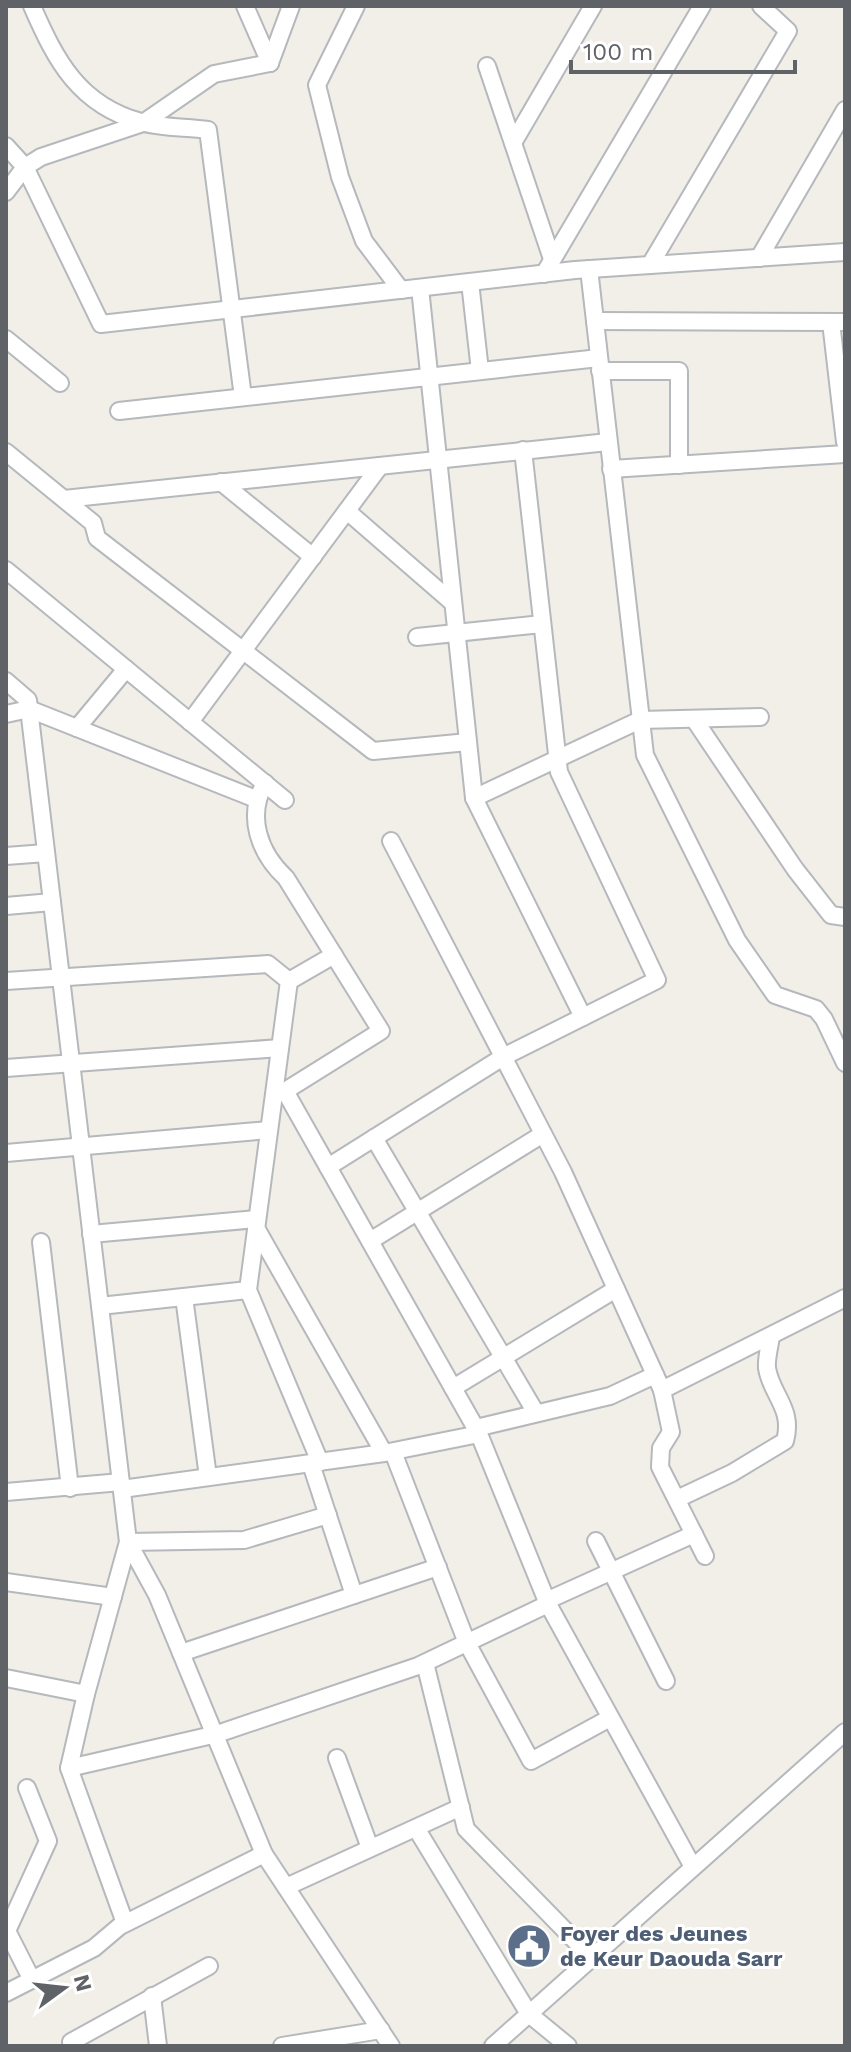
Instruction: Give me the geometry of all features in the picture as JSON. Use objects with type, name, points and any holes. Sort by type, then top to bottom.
[{"type":"street","points":[[32,6],[50,46],[84,93],[143,123],[208,130],[243,397]]},
{"type":"street","points":[[245,6],[270,63]]},
{"type":"street","points":[[270,63],[291,6]]},
{"type":"street","points":[[356,6],[317,85],[340,177],[364,241],[401,290]]},
{"type":"street","points":[[513,143],[593,6]]},
{"type":"street","points":[[650,265],[788,31],[761,6]]},
{"type":"street","points":[[548,266],[696,7]]},
{"type":"street","points":[[6,192],[25,167],[60,149],[143,123],[214,74],[270,63]]},
{"type":"street","points":[[487,66],[513,143],[548,266]]},
{"type":"street","points":[[759,258],[844,114]]},
{"type":"street","points":[[6,146],[25,167],[101,324],[470,282],[548,266],[589,269],[845,252]]},
{"type":"street","points":[[589,269],[645,755],[737,940],[775,995],[816,1009],[845,1063]]},
{"type":"street","points":[[470,282],[480,371]]},
{"type":"street","points":[[420,288],[474,798],[583,1017]]},
{"type":"street","points":[[595,321],[838,322],[845,442]]},
{"type":"street","points":[[6,339],[60,383]]},
{"type":"street","points":[[119,411],[480,371],[600,364],[679,371],[679,465]]},
{"type":"street","points":[[64,499],[608,442]]},
{"type":"street","points":[[328,1167],[503,1057],[657,980],[559,772],[523,450]]},
{"type":"street","points":[[6,452],[93,523],[97,538],[373,751],[468,742]]},
{"type":"street","points":[[611,469],[845,454]]},
{"type":"street","points":[[190,722],[380,466]]},
{"type":"street","points":[[221,482],[313,557]]},
{"type":"street","points":[[347,511],[453,603]]},
{"type":"street","points":[[6,570],[285,800]]},
{"type":"street","points":[[417,637],[542,624]]},
{"type":"street","points":[[77,728],[126,669]]},
{"type":"street","points":[[6,681],[28,700],[128,1542],[157,1595],[264,1854],[391,2046]]},
{"type":"street","points":[[6,714],[29,709],[256,799]]},
{"type":"street","points":[[474,798],[640,720],[760,717]]},
{"type":"street","points":[[694,719],[795,869],[831,915],[845,917]]},
{"type":"street","points":[[265,783],[256,799],[255,815],[267,857],[286,878],[381,1031],[280,1091]]},
{"type":"street","points":[[391,841],[543,1134],[659,1383],[671,1432],[661,1448],[660,1467],[705,1556]]},
{"type":"street","points":[[6,856],[46,853]]},
{"type":"street","points":[[6,906],[52,902]]},
{"type":"street","points":[[289,981],[334,955]]},
{"type":"street","points":[[6,981],[268,964],[289,981]]},
{"type":"street","points":[[289,981],[280,1048],[280,1091],[269,1130],[248,1290],[315,1463],[354,1595]]},
{"type":"street","points":[[6,1068],[280,1048]]},
{"type":"street","points":[[280,1091],[328,1167],[478,1431],[547,1603],[693,1867]]},
{"type":"street","points":[[6,1153],[269,1130]]},
{"type":"street","points":[[370,1241],[543,1134]]},
{"type":"street","points":[[374,1138],[536,1413]]},
{"type":"street","points":[[91,1234],[257,1224]]},
{"type":"street","points":[[257,1224],[389,1452],[467,1643],[531,1761],[610,1718]]},
{"type":"street","points":[[41,1242],[70,1488]]},
{"type":"street","points":[[453,1388],[616,1289]]},
{"type":"street","points":[[100,1306],[248,1290]]},
{"type":"street","points":[[184,1297],[208,1477]]},
{"type":"street","points":[[6,1492],[121,1486],[208,1477],[389,1452],[659,1383],[771,1336],[845,1298]]},
{"type":"street","points":[[677,1499],[732,1473],[785,1441],[788,1429],[783,1405],[767,1368],[771,1336]]},
{"type":"street","points":[[128,1542],[244,1540],[328,1515]]},
{"type":"street","points":[[69,1768],[217,1734],[425,1663],[694,1534]]},
{"type":"street","points":[[596,1541],[666,1681]]},
{"type":"street","points":[[125,1923],[69,1768],[128,1542]]},
{"type":"street","points":[[181,1653],[438,1567]]},
{"type":"street","points":[[6,1582],[113,1597]]},
{"type":"street","points":[[425,1663],[466,1829],[592,1958]]},
{"type":"street","points":[[6,1678],[86,1694]]},
{"type":"street","points":[[493,2046],[844,1736]]},
{"type":"street","points":[[337,1758],[370,1848]]},
{"type":"street","points":[[27,1788],[48,1841],[6,1930],[32,1980]]},
{"type":"street","points":[[286,1887],[461,1807]]},
{"type":"street","points":[[416,1828],[529,2014],[568,2046]]},
{"type":"street","points":[[6,1993],[94,1948],[125,1923],[264,1854]]},
{"type":"street","points":[[73,2046],[71,2042],[209,1966]]},
{"type":"street","points":[[152,1996],[158,2046]]},
{"type":"street","points":[[282,2046],[381,2030]]},
{"type":"place","name":"Foyer des Jeunes de Keur Daouda Sarr","points":[[529,1946]]}]
